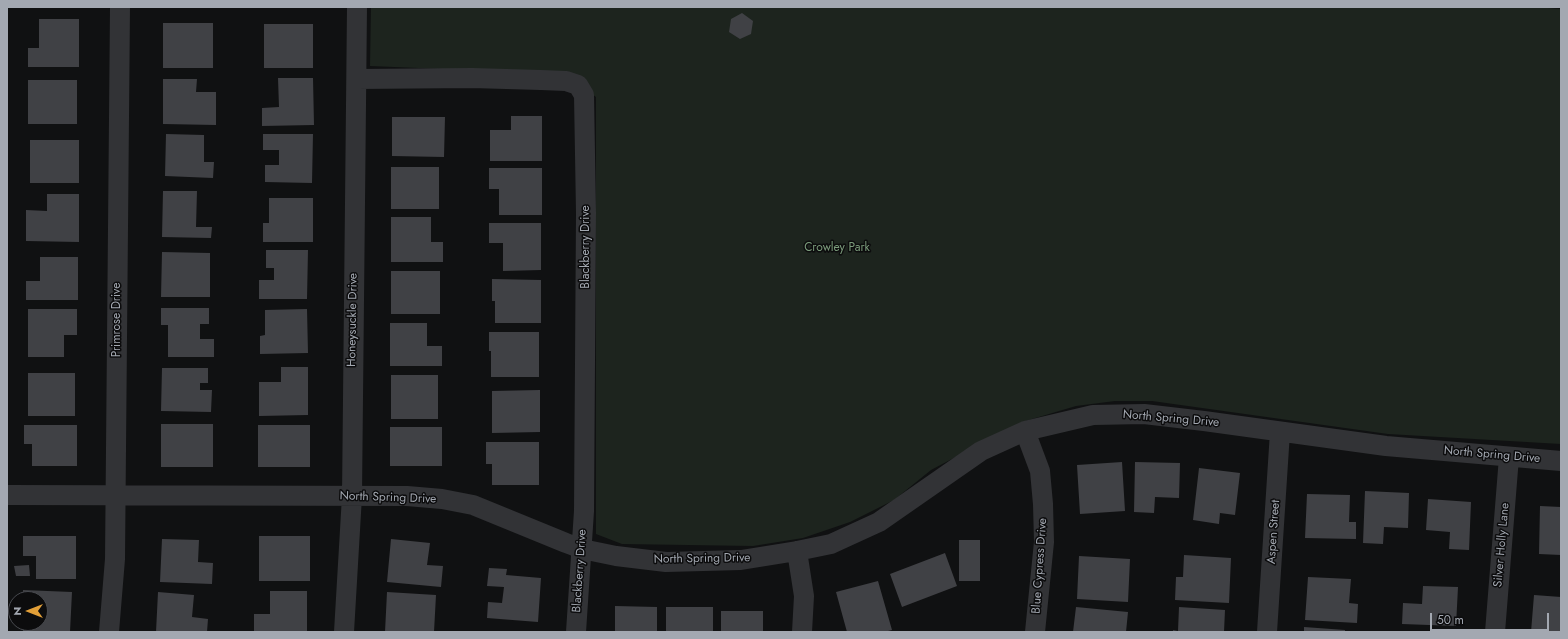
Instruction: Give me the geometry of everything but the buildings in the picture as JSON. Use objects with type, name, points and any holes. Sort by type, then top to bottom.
[{"type":"street","name":"Primrose Drive","points":[[109,632],[115,559],[120,7]]},
{"type":"street","name":"Honeysuckle Drive","points":[[344,632],[352,496],[357,7]]},
{"type":"street","name":"Blackberry Drive","points":[[357,79],[472,78],[560,81],[578,85],[584,95],[586,220],[584,511],[576,632]]},
{"type":"street","name":"North Spring Drive","points":[[7,495],[407,496],[473,505],[546,536],[582,549],[616,556],[666,562],[741,560],[798,551],[830,544],[879,522],[981,451],[1025,431],[1093,415],[1144,414],[1386,446],[1561,461]]},
{"type":"street","name":"Blue Cypress Drive","points":[[1025,431],[1040,471],[1043,504],[1044,542],[1035,632]]},
{"type":"street","name":"Aspen Street","points":[[1267,632],[1280,432]]},
{"type":"street","name":"Silver Holly Lane","points":[[1495,632],[1509,457]]},
{"type":"street","points":[[798,551],[804,596],[802,632]]},
{"type":"green space","name":"Crowley Park","points":[[371,7],[1536,7],[1561,9],[1561,444],[1388,434],[1152,401],[1115,401],[1076,406],[1022,422],[931,470],[894,500],[850,522],[803,538],[753,546],[622,544],[596,534],[596,97],[563,74],[370,66]]}]
